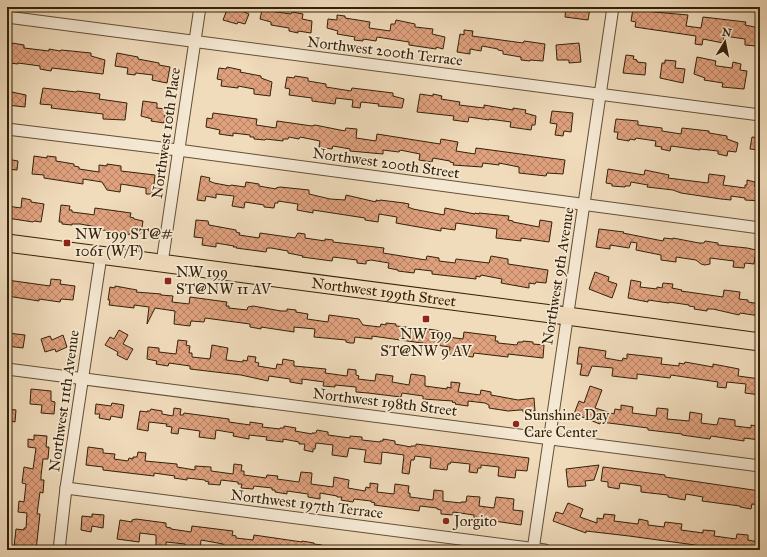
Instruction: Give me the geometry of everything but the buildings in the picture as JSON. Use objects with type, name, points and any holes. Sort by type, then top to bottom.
[{"type":"main road","name":"Northwest 199th Street","points":[[7,243],[760,342]]},
{"type":"street","name":"Northwest 10th Place","points":[[162,264],[200,7]]},
{"type":"street","name":"Northwest 9th Avenue","points":[[537,550],[549,438],[585,205],[599,94],[613,7]]},
{"type":"street","name":"Northwest 200th Terrace","points":[[7,17],[760,115]]},
{"type":"street","name":"Northwest 200th Street","points":[[7,129],[178,150],[760,228]]},
{"type":"street","name":"Northwest 11th Avenue","points":[[59,550],[66,488],[101,256]]},
{"type":"street","name":"Northwest 198th Street","points":[[7,369],[760,466]]},
{"type":"street","name":"Northwest 197th Terrace","points":[[66,488],[537,550]]},
{"type":"place","name":"NW 199 ST@# 1061 (W/F)","points":[[67,243]]},
{"type":"place","name":"NW 199 ST@NW 11 AV","points":[[168,281]]},
{"type":"place","name":"NW 199 ST@NW 9 AV","points":[[426,319]]},
{"type":"place","name":"Sunshine Day Care Center","points":[[516,424]]},
{"type":"place","name":"Jorgito","points":[[446,521]]}]
